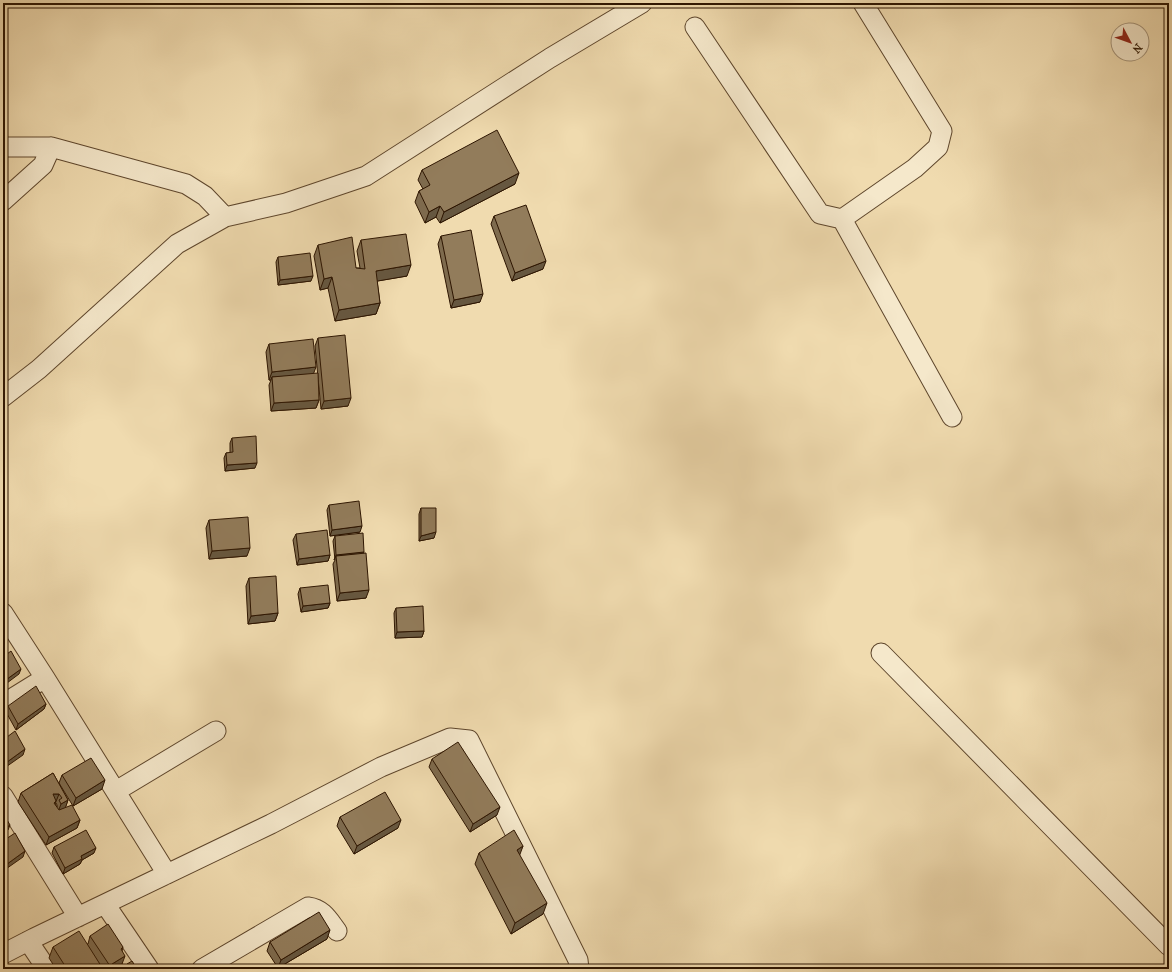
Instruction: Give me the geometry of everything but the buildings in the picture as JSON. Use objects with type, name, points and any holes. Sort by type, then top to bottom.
[{"type":"street","points":[[3,397],[39,369],[177,244],[225,216],[286,203],[366,176],[550,58],[642,3]]},
{"type":"street","points":[[842,220],[915,168],[938,147],[942,131],[863,3]]},
{"type":"street","points":[[695,28],[820,214],[842,220],[952,417]]},
{"type":"street","points":[[3,147],[51,147],[186,184],[205,196],[225,216]]},
{"type":"street","points":[[3,201],[43,165],[51,147]]},
{"type":"street","points":[[3,613],[167,874]]},
{"type":"street","points":[[882,653],[1169,946]]},
{"type":"street","points":[[3,704],[45,678]]},
{"type":"street","points":[[116,791],[216,731]]},
{"type":"street","points":[[3,954],[271,824],[381,767],[450,738],[469,740],[578,960],[579,969]]},
{"type":"street","points":[[3,796],[78,917]]},
{"type":"street","points":[[105,904],[150,969]]},
{"type":"street","points":[[202,969],[308,907],[316,908],[324,914],[336,931]]},
{"type":"street","points":[[28,941],[47,969]]}]
